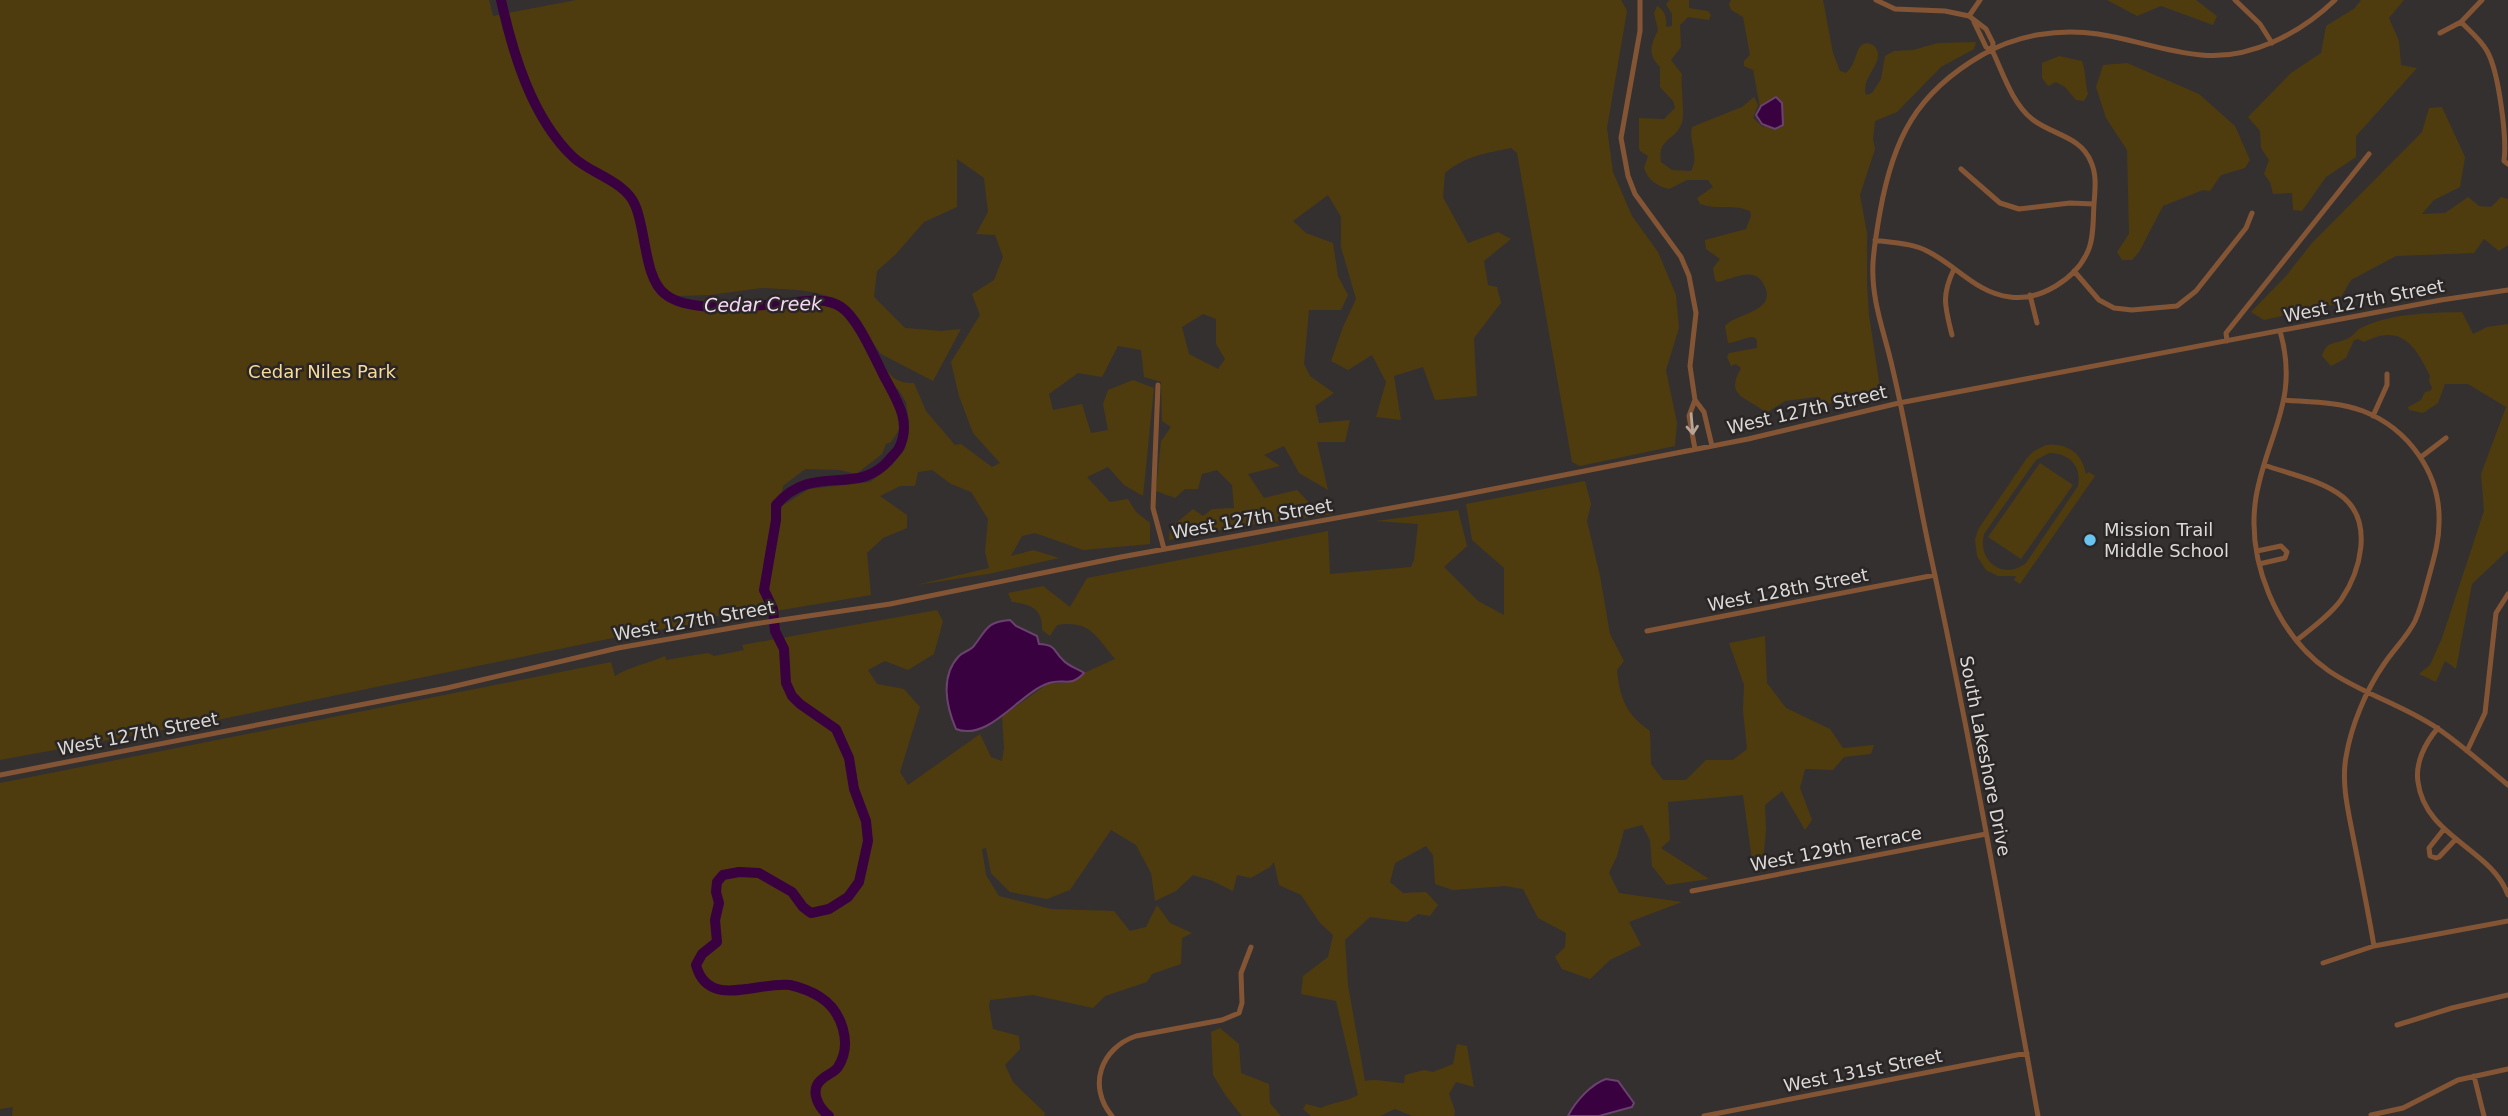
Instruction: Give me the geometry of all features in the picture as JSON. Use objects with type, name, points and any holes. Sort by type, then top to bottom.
[{"type":"street","points":[[1640,0],[1640,31],[1621,138],[1628,176],[1635,194],[1681,257],[1689,275],[1696,313],[1690,366],[1695,400],[1704,412],[1712,446]]},
{"type":"street","points":[[1875,0],[1895,9],[1945,11],[1969,16],[1986,47],[1992,50],[2015,98],[2032,119],[2077,142],[2091,161],[2095,180],[2090,249],[2080,266],[2058,285],[2030,295],[2012,298],[1986,291],[1917,247],[1875,240]]},
{"type":"street","points":[[1969,16],[1980,0]]},
{"type":"street","points":[[2235,0],[2260,24],[2272,43]]},
{"type":"street","name":"South Lakeshore Drive","points":[[2038,1116],[1967,730],[1874,291],[1872,265],[1887,175],[1894,153],[1920,106],[1962,68],[1992,50],[2032,36],[2067,32],[2100,34],[2203,56],[2238,52],[2272,43],[2301,28],[2335,0]]},
{"type":"street","points":[[2440,33],[2461,22],[2482,0]]},
{"type":"street","points":[[2461,22],[2483,44],[2492,61],[2507,143],[2504,161],[2508,164]]},
{"type":"street","points":[[2227,341],[2226,333],[2369,154]]},
{"type":"street","points":[[1961,169],[2000,203],[2019,209],[2070,203],[2094,204]]},
{"type":"street","points":[[2074,271],[2099,300],[2113,308],[2132,310],[2177,306],[2196,291],[2246,228],[2252,213]]},
{"type":"street","points":[[1952,335],[1944,304],[1945,288],[1954,269]]},
{"type":"street","name":"West 127th Street","points":[[0,775],[447,688],[618,648],[916,599],[1164,549],[1454,497],[1712,446],[1899,403],[2508,290]]},
{"type":"street","points":[[2030,295],[2037,323]]},
{"type":"street","points":[[2280,331],[2287,370],[2284,400],[2278,427],[2264,465],[2255,508],[2259,564],[2272,602],[2297,640],[2328,670],[2401,706],[2438,728],[2508,785]]},
{"type":"street","points":[[2373,416],[2387,384],[2387,374]]},
{"type":"street","points":[[1158,385],[1153,508],[1164,549]]},
{"type":"street","points":[[1695,400],[1689,416],[1695,449]]},
{"type":"street","points":[[2284,400],[2351,407],[2373,416],[2401,435],[2421,457],[2438,501],[2439,526],[2435,553],[2414,622],[2382,666],[2368,691],[2349,743],[2344,772],[2374,946]]},
{"type":"street","points":[[2421,457],[2446,438]]},
{"type":"street","points":[[2264,465],[2334,491],[2349,502],[2360,524],[2358,561],[2345,594],[2333,609],[2297,640]]},
{"type":"street","points":[[2257,551],[2281,546],[2287,552],[2284,558],[2259,564]]},
{"type":"street","name":"West 128th Street","points":[[1647,631],[1935,575]]},
{"type":"street","points":[[2468,751],[2485,713],[2496,613],[2508,594]]},
{"type":"street","points":[[2438,728],[2421,755],[2417,775],[2420,794],[2426,807],[2444,829],[2496,875],[2508,895]]},
{"type":"street","points":[[2444,829],[2429,848],[2430,856],[2436,859],[2439,857],[2455,839]]},
{"type":"street","name":"West 129th Terrace","points":[[1692,891],[1986,834]]},
{"type":"street","points":[[2323,963],[2374,946],[2508,921]]},
{"type":"street","points":[[1112,1116],[1105,1105],[1100,1084],[1102,1065],[1112,1050],[1136,1036],[1222,1020],[1239,1013],[1242,1003],[1241,973],[1251,947]]},
{"type":"street","points":[[2397,1025],[2508,995]]},
{"type":"street","name":"West 131st Street","points":[[1704,1116],[2027,1054]]},
{"type":"street","points":[[2371,1115],[2403,1108],[2458,1080],[2508,1069]]},
{"type":"street","points":[[2474,1076],[2484,1116]]},
{"type":"street","points":[[2403,1108],[2407,1116]]},
{"type":"green space","name":"Cedar Niles Park","points":[[0,0],[489,0],[493,16],[576,0],[1621,0],[1627,11],[1607,128],[1613,172],[1632,216],[1658,252],[1676,295],[1679,328],[1666,370],[1677,423],[1675,446],[1580,466],[1572,462],[1517,153],[1511,148],[1468,159],[1445,173],[1443,197],[1468,243],[1498,232],[1511,239],[1484,261],[1488,285],[1497,287],[1501,303],[1474,338],[1477,396],[1435,400],[1423,367],[1394,376],[1401,420],[1376,417],[1386,382],[1372,355],[1348,370],[1331,361],[1356,299],[1341,247],[1341,217],[1328,195],[1293,221],[1306,233],[1333,243],[1338,276],[1348,295],[1341,310],[1309,310],[1304,364],[1310,376],[1334,393],[1315,406],[1319,423],[1350,420],[1345,442],[1317,442],[1328,490],[1299,473],[1284,446],[1264,455],[1280,466],[1248,474],[1264,498],[1297,490],[1316,510],[1328,505],[1333,514],[1241,526],[1169,540],[1170,528],[1193,509],[1203,516],[1212,509],[1234,508],[1232,485],[1217,470],[1202,474],[1198,489],[1185,489],[1175,498],[1156,491],[1161,441],[1171,427],[1162,421],[1161,382],[1144,377],[1141,350],[1118,346],[1102,377],[1078,373],[1049,394],[1053,410],[1082,404],[1091,433],[1108,430],[1103,404],[1108,390],[1133,380],[1154,388],[1143,496],[1124,485],[1108,467],[1087,477],[1110,502],[1128,499],[1136,512],[1150,523],[1150,544],[1083,550],[1035,533],[1022,536],[1011,556],[1033,550],[1059,558],[988,574],[916,585],[989,568],[985,552],[988,519],[971,492],[951,484],[932,470],[918,472],[915,486],[900,486],[880,496],[907,515],[907,528],[883,538],[867,553],[871,595],[757,614],[750,609],[713,617],[711,621],[627,635],[222,719],[0,760]],"holes":[[[957,159],[984,178],[988,212],[976,234],[995,235],[1003,257],[994,280],[972,294],[980,315],[951,362],[959,396],[973,433],[1000,463],[992,467],[961,444],[955,445],[926,411],[914,383],[892,376],[873,343],[881,354],[933,381],[961,329],[941,331],[905,328],[874,297],[877,271],[924,222],[957,207]],[[762,288],[818,293],[843,303],[862,323],[846,317],[843,312],[817,303],[744,309],[688,307],[673,294],[710,295]],[[1203,314],[1216,319],[1216,344],[1225,359],[1218,369],[1189,354],[1182,327]],[[897,387],[906,402],[909,422],[905,449],[892,465],[870,482],[809,489],[782,506],[774,551],[770,553],[783,486],[805,469],[840,470],[856,474],[882,454],[886,444],[891,442],[903,424]]]},
{"type":"green space","points":[[1670,0],[1689,0],[1689,8],[1708,11],[1711,15],[1709,20],[1688,17],[1680,25],[1681,47],[1671,60],[1682,74],[1682,121],[1678,130],[1664,144],[1660,154],[1661,162],[1672,170],[1691,171],[1694,159],[1692,127],[1742,107],[1754,97],[1758,105],[1753,118],[1764,128],[1753,70],[1744,66],[1744,61],[1750,55],[1743,17],[1731,10],[1731,0],[1823,0],[1833,53],[1840,71],[1846,73],[1850,69],[1862,45],[1870,44],[1878,51],[1878,59],[1866,84],[1866,95],[1872,93],[1881,79],[1885,56],[1894,51],[1913,50],[1938,43],[1976,42],[1974,49],[1941,67],[1897,112],[1875,121],[1875,149],[1860,195],[1867,233],[1869,315],[1881,394],[1817,406],[1815,397],[1785,401],[1766,413],[1736,391],[1736,378],[1741,368],[1736,364],[1731,366],[1727,357],[1729,353],[1757,348],[1757,340],[1751,337],[1728,343],[1725,326],[1762,306],[1767,293],[1763,283],[1754,275],[1742,275],[1718,282],[1715,280],[1713,268],[1720,259],[1706,249],[1705,240],[1746,229],[1750,211],[1700,204],[1697,198],[1713,187],[1708,180],[1687,180],[1669,189],[1657,184],[1644,168],[1648,156],[1639,148],[1639,118],[1664,119],[1675,108],[1673,101],[1660,87],[1660,67],[1652,54],[1658,30],[1654,13],[1657,6],[1665,15],[1666,27],[1672,26],[1672,14],[1666,4]]},
{"type":"green space","points":[[2107,0],[2196,0],[2217,16],[2213,25],[2161,6],[2137,16]]},
{"type":"green space","points":[[2361,0],[2404,0],[2389,18],[2399,41],[2401,65],[2417,68],[2356,136],[2356,157],[2326,177],[2302,211],[2293,210],[2292,193],[2273,194],[2270,182],[2264,174],[2269,160],[2261,148],[2260,131],[2248,117],[2291,73],[2321,53],[2326,26],[2355,8]]},
{"type":"green space","points":[[2059,56],[2082,61],[2088,94],[2084,101],[2076,100],[2065,87],[2056,82],[2048,86],[2042,78],[2042,63]]},
{"type":"green space","points":[[2127,63],[2199,94],[2235,126],[2250,160],[2245,168],[2221,175],[2210,191],[2203,190],[2163,206],[2139,252],[2132,260],[2122,260],[2117,252],[2129,234],[2127,150],[2106,118],[2096,87],[2103,65]]},
{"type":"green space","points":[[2442,107],[2465,157],[2460,187],[2434,200],[2422,214],[2445,213],[2468,197],[2479,206],[2491,207],[2501,197],[2508,199],[2508,245],[2499,251],[2484,239],[2474,253],[2396,256],[2351,280],[2337,304],[2264,320],[2251,312],[2286,276],[2311,244],[2422,132],[2429,108]]},
{"type":"green space","points":[[2462,312],[2473,334],[2487,327],[2508,324],[2508,550],[2472,584],[2456,669],[2445,661],[2436,682],[2419,674],[2430,665],[2442,638],[2484,511],[2481,474],[2506,407],[2468,384],[2445,384],[2438,403],[2423,413],[2409,410],[2408,407],[2421,400],[2425,392],[2432,388],[2430,376],[2419,355],[2405,340],[2397,336],[2377,337],[2364,342],[2354,340],[2346,358],[2331,366],[2322,356],[2329,345],[2347,339],[2359,329],[2383,320],[2409,315]]},
{"type":"green space","points":[[2046,445],[2067,448],[2081,460],[2086,474],[2089,472],[2095,476],[2020,584],[2014,580],[2016,576],[1998,576],[1986,570],[1977,556],[1975,539],[1979,528],[2034,451]],"holes":[[[2049,453],[2068,458],[2076,467],[2078,486],[2026,563],[2009,570],[2001,569],[1988,560],[1984,552],[1984,534],[2036,460]]]},
{"type":"green space","points":[[2040,463],[2073,485],[2021,559],[1988,537]]},
{"type":"green space","points":[[1585,481],[1591,504],[1587,521],[1610,634],[1624,661],[1617,670],[1620,689],[1630,712],[1650,731],[1651,764],[1663,780],[1686,780],[1706,760],[1733,760],[1747,749],[1743,710],[1744,685],[1729,643],[1765,636],[1767,683],[1786,708],[1830,729],[1843,748],[1874,745],[1871,754],[1844,757],[1833,770],[1805,769],[1800,788],[1812,820],[1805,830],[1782,791],[1765,805],[1763,862],[1752,860],[1743,795],[1668,802],[1670,840],[1661,848],[1709,879],[1667,885],[1652,866],[1650,840],[1642,825],[1624,830],[1609,873],[1619,893],[1682,902],[1629,922],[1641,945],[1610,960],[1590,979],[1562,969],[1555,957],[1565,947],[1566,933],[1538,918],[1523,889],[1505,886],[1453,890],[1435,884],[1433,855],[1426,846],[1395,863],[1390,882],[1403,893],[1426,892],[1438,905],[1430,916],[1418,914],[1407,922],[1370,917],[1345,940],[1348,985],[1365,1081],[1404,1083],[1405,1075],[1424,1070],[1433,1072],[1453,1064],[1457,1044],[1467,1046],[1474,1087],[1456,1082],[1449,1094],[1454,1116],[1412,1116],[1395,1109],[1380,1116],[1311,1116],[1303,1109],[1306,1104],[1321,1108],[1358,1095],[1336,1001],[1301,994],[1303,976],[1328,957],[1333,935],[1320,923],[1301,895],[1279,885],[1274,862],[1251,878],[1237,875],[1233,891],[1193,875],[1176,891],[1155,901],[1151,873],[1136,845],[1111,830],[1070,890],[1047,899],[1010,892],[991,873],[986,848],[982,849],[986,875],[999,896],[1051,909],[1114,911],[1130,931],[1146,927],[1157,905],[1170,923],[1192,933],[1182,938],[1181,964],[1152,974],[1147,982],[1105,996],[1093,1008],[1033,995],[990,1000],[993,1029],[1019,1036],[1020,1049],[1005,1065],[1013,1082],[1045,1113],[1044,1116],[12,1116],[13,1107],[0,1109],[0,783],[611,662],[615,676],[665,656],[666,660],[708,653],[714,656],[744,650],[742,645],[937,610],[943,621],[934,654],[908,670],[885,661],[868,670],[877,684],[904,689],[920,707],[900,772],[908,785],[980,734],[991,757],[1002,761],[1002,716],[1049,683],[1077,680],[1084,673],[1115,659],[1092,632],[1078,625],[1057,625],[1050,636],[1042,630],[1038,612],[1025,604],[1012,602],[1008,593],[1043,586],[1070,607],[1087,578],[1328,531],[1330,574],[1411,567],[1418,524],[1376,521],[1458,510],[1467,546],[1444,567],[1478,601],[1504,615],[1504,568],[1472,540],[1466,504]]},
{"type":"green space","points":[[1220,1028],[1239,1044],[1241,1073],[1269,1084],[1270,1103],[1281,1116],[1242,1116],[1226,1096],[1213,1075],[1211,1032]]},
{"type":"shaded area","points":[[1776,97],[1782,103],[1783,125],[1775,129],[1762,124],[1756,115],[1761,106]]},
{"type":"shaded area","points":[[1010,620],[1016,626],[1037,636],[1039,644],[1052,647],[1065,662],[1084,673],[1075,680],[1049,683],[1038,688],[980,729],[956,729],[947,691],[953,664],[973,647],[991,625]]},
{"type":"shaded area","points":[[1606,1079],[1618,1081],[1634,1103],[1632,1107],[1599,1116],[1568,1116],[1584,1094]]},
{"type":"waterway","name":"Cedar Creek","points":[[501,0],[518,63],[535,104],[546,124],[573,157],[616,184],[630,197],[639,215],[649,265],[658,287],[676,300],[707,307],[743,307],[816,300],[841,307],[860,329],[901,412],[903,439],[889,460],[876,471],[863,477],[805,485],[790,492],[776,505],[764,590],[773,609],[775,631],[784,649],[786,683],[792,696],[836,729],[849,758],[854,789],[866,821],[868,841],[859,882],[848,897],[829,909],[811,913],[792,892],[759,873],[739,872],[723,875],[717,882],[716,892],[719,903],[715,920],[717,942],[702,954],[696,965],[702,979],[711,987],[736,990],[790,985],[813,993],[828,1003],[839,1019],[845,1038],[845,1048],[838,1067],[817,1084],[819,1104],[829,1116]]},
{"type":"place","name":"Mission Trail Middle School","points":[[2090,540]]}]
